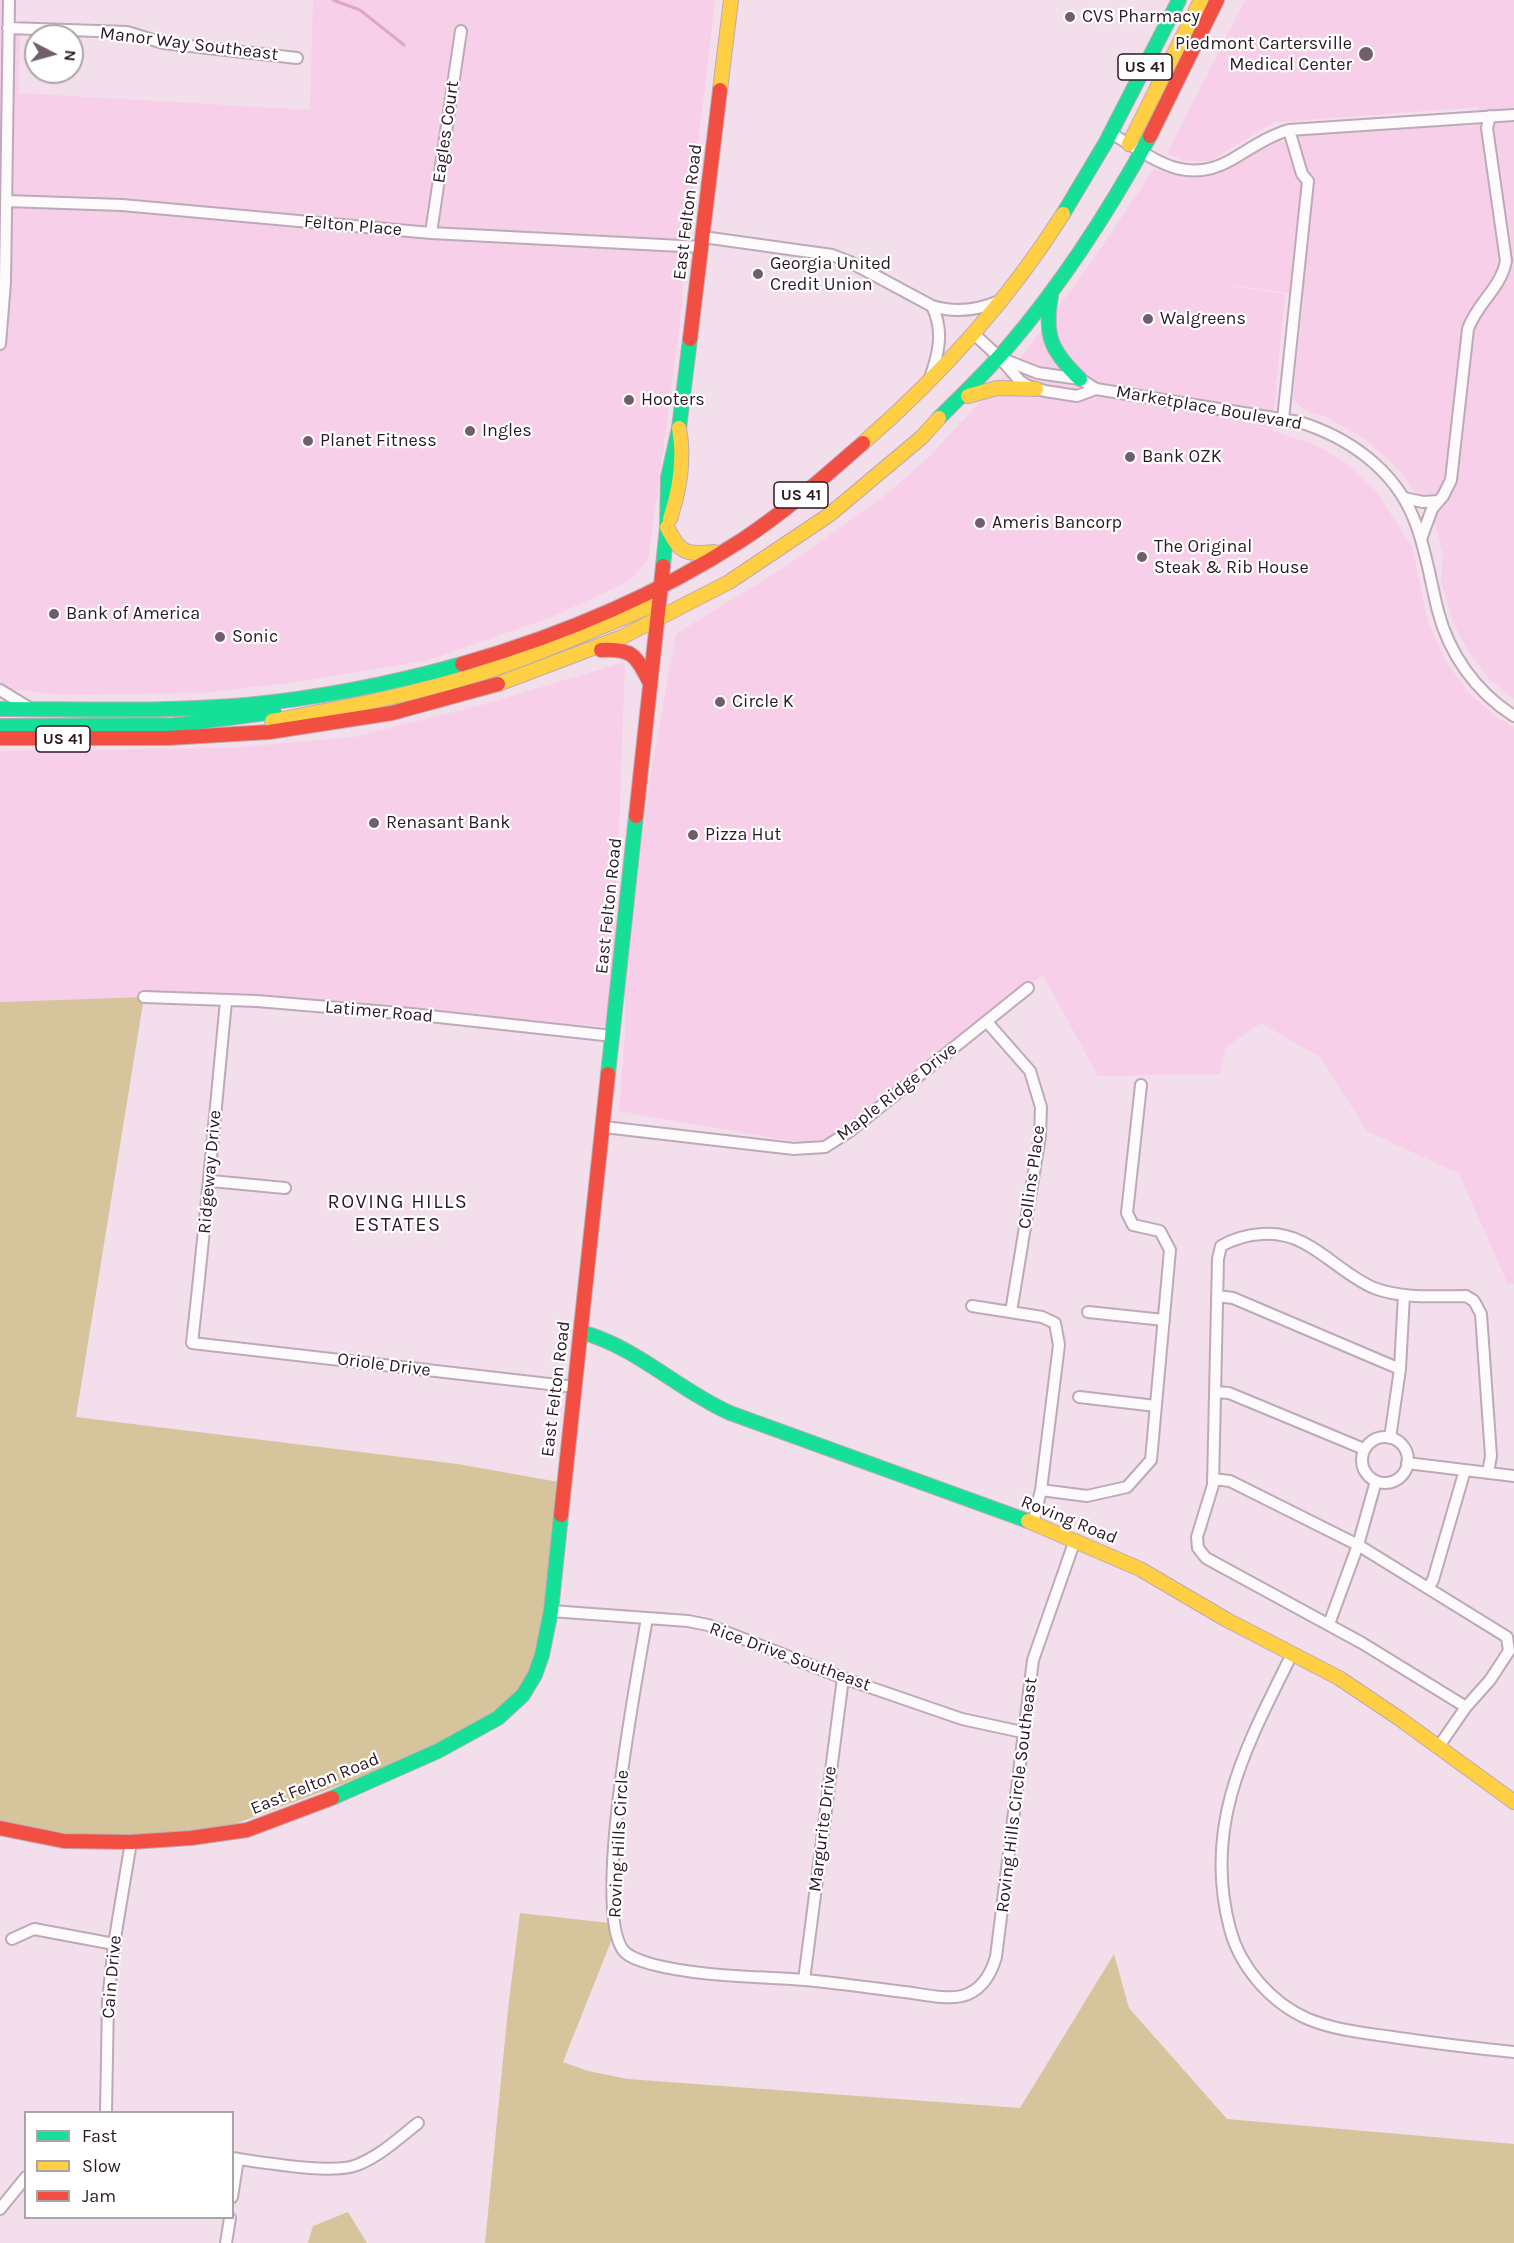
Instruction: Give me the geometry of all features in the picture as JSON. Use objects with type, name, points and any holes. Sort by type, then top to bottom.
[{"type":"main road","name":"East Felton Road","points":[[0,1828],[64,1841],[131,1842],[191,1838],[247,1830],[359,1788],[498,1718],[523,1695],[535,1675],[542,1655],[551,1611],[658,603],[667,527],[678,496],[684,447],[679,428],[731,0]]},
{"type":"main road","name":"US 41","points":[[0,709],[214,707],[305,698],[389,683],[484,658],[550,634],[660,587],[743,539],[794,501],[889,420],[974,334],[1003,300],[1065,212],[1112,134],[1179,0]]},
{"type":"main road","points":[[1129,144],[1201,0]]},
{"type":"main road","name":"US 41","points":[[0,738],[126,739],[240,734],[333,724],[428,704],[524,676],[589,652],[657,620],[759,565],[826,519],[891,466],[962,399],[1052,293],[1091,237],[1143,152],[1217,0]]},
{"type":"main road","points":[[1052,293],[1046,323],[1052,346],[1063,364],[1080,379]]},
{"type":"main road","points":[[962,399],[997,388],[1036,389]]},
{"type":"main road","points":[[667,527],[676,546],[684,553],[724,550]]},
{"type":"main road","points":[[240,734],[244,727],[408,693],[492,669],[588,633],[658,603]]},
{"type":"main road","points":[[589,652],[618,649],[629,651],[638,658],[650,683]]},
{"type":"main road","points":[[0,726],[184,724],[277,711],[290,707],[305,698]]},
{"type":"main road","name":"Roving Road","points":[[581,1332],[626,1348],[694,1395],[738,1416],[1033,1523],[1140,1569],[1227,1620],[1347,1683],[1439,1746],[1514,1802]]},
{"type":"street","points":[[0,344],[6,201],[9,0]]},
{"type":"street","name":"Manor Way Southeast","points":[[8,28],[127,32],[163,43],[297,58]]},
{"type":"street","name":"Eagles Court","points":[[431,232],[461,31]]},
{"type":"street","points":[[1112,134],[1174,168],[1186,171],[1205,171],[1223,164],[1268,138],[1289,130],[1514,115]]},
{"type":"street","points":[[1421,540],[1428,518],[1447,489],[1453,469],[1468,329],[1475,314],[1501,278],[1506,261],[1488,128],[1490,116]]},
{"type":"street","points":[[1283,419],[1308,181],[1302,174],[1289,130]]},
{"type":"street","name":"Felton Place","points":[[6,201],[122,206],[431,232],[702,242],[832,255],[856,265],[932,306],[959,311],[983,308],[1003,300]]},
{"type":"street","points":[[927,383],[938,351],[940,335],[939,323],[932,306]]},
{"type":"street","name":"Marketplace Boulevard","points":[[974,334],[1000,357],[1020,381],[1036,389],[1077,396],[1096,389]]},
{"type":"street","name":"Marketplace Boulevard","points":[[1000,357],[1038,373],[1080,379],[1096,389],[1283,419],[1315,427],[1357,449],[1381,469],[1404,498],[1421,540],[1438,612],[1457,657],[1485,694],[1514,716]]},
{"type":"street","points":[[1404,498],[1422,502],[1438,501]]},
{"type":"street","points":[[0,690],[31,709]]},
{"type":"street","name":"Maple Ridge Drive","points":[[604,1127],[794,1149],[825,1147],[885,1104],[1028,988]]},
{"type":"street","name":"Latimer Road","points":[[144,997],[257,1001],[411,1014],[613,1036]]},
{"type":"street","name":"Ridgeway Drive","points":[[192,1343],[210,1181],[226,1001]]},
{"type":"street","name":"Collins Place","points":[[987,1022],[1030,1071],[1041,1107],[1040,1136],[1011,1312]]},
{"type":"street","points":[[1041,1490],[1087,1496],[1127,1487],[1151,1460],[1170,1250],[1160,1231],[1133,1226],[1127,1213],[1141,1085]]},
{"type":"street","points":[[210,1181],[285,1188]]},
{"type":"street","points":[[1466,1707],[1329,1624],[1206,1558],[1198,1548],[1197,1537],[1213,1479],[1217,1296],[1221,1246],[1235,1238],[1254,1234],[1283,1236],[1304,1243],[1349,1274],[1375,1288],[1404,1295],[1466,1296],[1474,1301],[1481,1314],[1492,1474]]},
{"type":"street","points":[[1390,1438],[1400,1369],[1404,1295]]},
{"type":"street","points":[[1217,1296],[1233,1298],[1400,1369]]},
{"type":"street","points":[[972,1306],[1042,1317],[1055,1323],[1059,1345],[1041,1490],[1033,1523]]},
{"type":"street","points":[[1088,1312],[1164,1320]]},
{"type":"street","name":"Oriole Drive","points":[[192,1343],[575,1387]]},
{"type":"street","points":[[1215,1392],[1228,1393],[1364,1449]]},
{"type":"street","points":[[1079,1397],[1156,1406]]},
{"type":"street","points":[[1390,1438],[1402,1446],[1406,1452],[1407,1463],[1403,1474],[1397,1479],[1390,1482],[1376,1481],[1365,1471],[1362,1456],[1364,1449],[1375,1439],[1390,1438]]},
{"type":"street","points":[[1407,1463],[1514,1476]]},
{"type":"street","points":[[1428,1588],[1433,1580],[1465,1470]]},
{"type":"street","points":[[1492,1474],[1514,1483]]},
{"type":"street","points":[[1213,1479],[1230,1481],[1358,1545],[1507,1637],[1509,1651],[1490,1680],[1466,1707],[1439,1746]]},
{"type":"street","points":[[1329,1624],[1358,1545],[1376,1481]]},
{"type":"street","name":"Roving Hills Circle Southeast","points":[[918,1994],[948,1997],[969,1994],[979,1988],[993,1968],[1000,1940],[1033,1660],[1075,1540]]},
{"type":"street","name":"Rice Drive Southeast","points":[[551,1611],[708,1625],[843,1678],[962,1719],[1023,1732]]},
{"type":"street","name":"Roving Hills Circle","points":[[647,1618],[620,1781],[613,1911],[617,1939],[624,1951],[630,1956],[652,1964],[685,1970],[804,1980],[918,1994]]},
{"type":"street","points":[[1292,1654],[1244,1757],[1230,1798],[1223,1829],[1220,1873],[1222,1890],[1226,1916],[1238,1953],[1255,1977],[1279,2000],[1300,2015],[1329,2026],[1452,2046],[1514,2052]]},
{"type":"street","name":"Margurite Drive","points":[[804,1980],[843,1678]]},
{"type":"street","name":"Cain Drive","points":[[106,2111],[108,2001],[114,1944],[131,1842]]},
{"type":"street","points":[[12,1939],[34,1929],[114,1944]]},
{"type":"street","points":[[235,2158],[323,2169],[356,2166],[385,2149],[418,2123]]},
{"type":"street","points":[[0,2209],[24,2179]]},
{"type":"street","points":[[226,2243],[230,2219]]},
{"type":"shaded area","points":[[0,0],[10,0],[20,37],[19,93],[310,110],[313,0],[715,0],[689,219],[679,331],[648,560],[629,581],[552,617],[425,661],[289,683],[202,693],[62,695],[0,688]]},
{"type":"shaded area","points":[[1245,0],[1514,0],[1514,699],[1489,679],[1468,651],[1454,624],[1441,581],[1443,556],[1434,520],[1416,493],[1398,469],[1365,439],[1325,416],[1306,411],[1293,399],[1304,295],[1184,279],[1285,294],[1272,431],[1316,445],[1346,463],[1376,491],[1412,547],[1428,622],[1446,662],[1470,694],[1499,719],[1514,727],[1514,1284],[1508,1284],[1459,1174],[1367,1131],[1321,1058],[1261,1023],[1226,1047],[1220,1074],[1098,1076],[1043,975],[987,1022],[825,1147],[619,1111],[625,1037],[625,977],[650,778],[676,634],[785,567],[886,495],[930,456],[1024,354],[1093,260],[1154,169],[1192,178],[1208,177],[1270,144],[1310,134],[1408,127],[1476,126],[1479,107],[1277,122],[1210,161],[1184,161],[1167,154]]},
{"type":"shaded area","points":[[625,662],[614,972],[604,1026],[144,997],[0,1002],[0,751],[231,748],[354,737],[482,705]]},
{"type":"shaded area","points":[[144,997],[76,1417],[458,1464],[564,1483],[551,1611],[529,1684],[462,1737],[210,1833],[131,1842],[0,1824],[0,1002]]},
{"type":"shaded area","points":[[520,1913],[618,1924],[563,2062],[588,2071],[628,2079],[1020,2108],[1114,1954],[1129,2008],[1227,2119],[1514,2144],[1514,2243],[485,2243],[508,2009]]},
{"type":"shaded area","points":[[348,2212],[367,2243],[308,2243],[313,2226]]},
{"type":"waterway","points":[[333,0],[360,10],[404,45]]},
{"type":"traffic: fast","points":[[1063,214],[1106,142],[1179,0]]},
{"type":"traffic: fast","points":[[939,418],[998,358],[1046,299],[1101,219],[1150,136]]},
{"type":"traffic: fast","points":[[1051,296],[1048,322],[1052,342],[1062,360],[1080,379]]},
{"type":"traffic: fast","points":[[663,566],[667,527],[668,477],[679,428],[690,339]]},
{"type":"traffic: fast","points":[[0,709],[154,709],[246,705],[355,689],[462,664]]},
{"type":"traffic: fast","points":[[0,726],[175,725],[274,712]]},
{"type":"traffic: fast","points":[[608,1074],[636,816]]},
{"type":"traffic: fast","points":[[581,1332],[621,1348],[711,1404],[730,1413],[1028,1521]]},
{"type":"traffic: fast","points":[[332,1798],[438,1751],[498,1718],[523,1695],[535,1675],[542,1655],[551,1611],[561,1515]]},
{"type":"traffic: slow","points":[[720,90],[731,0]]},
{"type":"traffic: slow","points":[[1129,144],[1201,0]]},
{"type":"traffic: slow","points":[[863,443],[919,391],[972,336],[1020,277],[1063,214]]},
{"type":"traffic: slow","points":[[968,396],[997,388],[1036,389]]},
{"type":"traffic: slow","points":[[498,684],[622,637],[729,582],[829,515],[922,437],[939,418]]},
{"type":"traffic: slow","points":[[670,519],[680,474],[682,452],[679,428]]},
{"type":"traffic: slow","points":[[667,527],[684,550],[696,553],[714,552]]},
{"type":"traffic: slow","points":[[272,721],[384,699],[467,678],[536,654],[659,603]]},
{"type":"traffic: slow","points":[[1028,1521],[1140,1569],[1227,1620],[1339,1678],[1400,1719],[1514,1802]]},
{"type":"traffic: jam","points":[[1150,136],[1217,0]]},
{"type":"traffic: jam","points":[[690,339],[720,90]]},
{"type":"traffic: jam","points":[[462,664],[571,627],[676,579],[774,518],[863,443]]},
{"type":"traffic: jam","points":[[636,816],[663,566]]},
{"type":"traffic: jam","points":[[601,650],[627,652],[637,660],[650,683]]},
{"type":"traffic: jam","points":[[0,738],[168,738],[269,732],[392,713],[498,684]]},
{"type":"traffic: jam","points":[[561,1515],[608,1074]]},
{"type":"traffic: jam","points":[[0,1828],[64,1841],[131,1842],[191,1838],[247,1830],[332,1798]]},
{"type":"place","name":"CVS Pharmacy","points":[[1070,17]]},
{"type":"place","name":"Piedmont Cartersville Medical Center","points":[[1366,54]]},
{"type":"place","name":"Georgia United Credit Union","points":[[758,274]]},
{"type":"place","name":"Walgreens","points":[[1148,319]]},
{"type":"place","name":"Hooters","points":[[629,400]]},
{"type":"place","name":"Ingles","points":[[470,431]]},
{"type":"place","name":"Planet Fitness","points":[[308,441]]},
{"type":"place","name":"Bank OZK","points":[[1130,457]]},
{"type":"place","name":"Ameris Bancorp","points":[[980,523]]},
{"type":"place","name":"The Original Steak & Rib House","points":[[1142,557]]},
{"type":"place","name":"Bank of America","points":[[54,614]]},
{"type":"place","name":"Sonic","points":[[220,637]]},
{"type":"place","name":"Circle K","points":[[720,702]]},
{"type":"place","name":"Renasant Bank","points":[[374,823]]},
{"type":"place","name":"Pizza Hut","points":[[693,835]]},
{"type":"district","name":"ROVING HILLS ESTATES","points":[[398,1214]]}]
